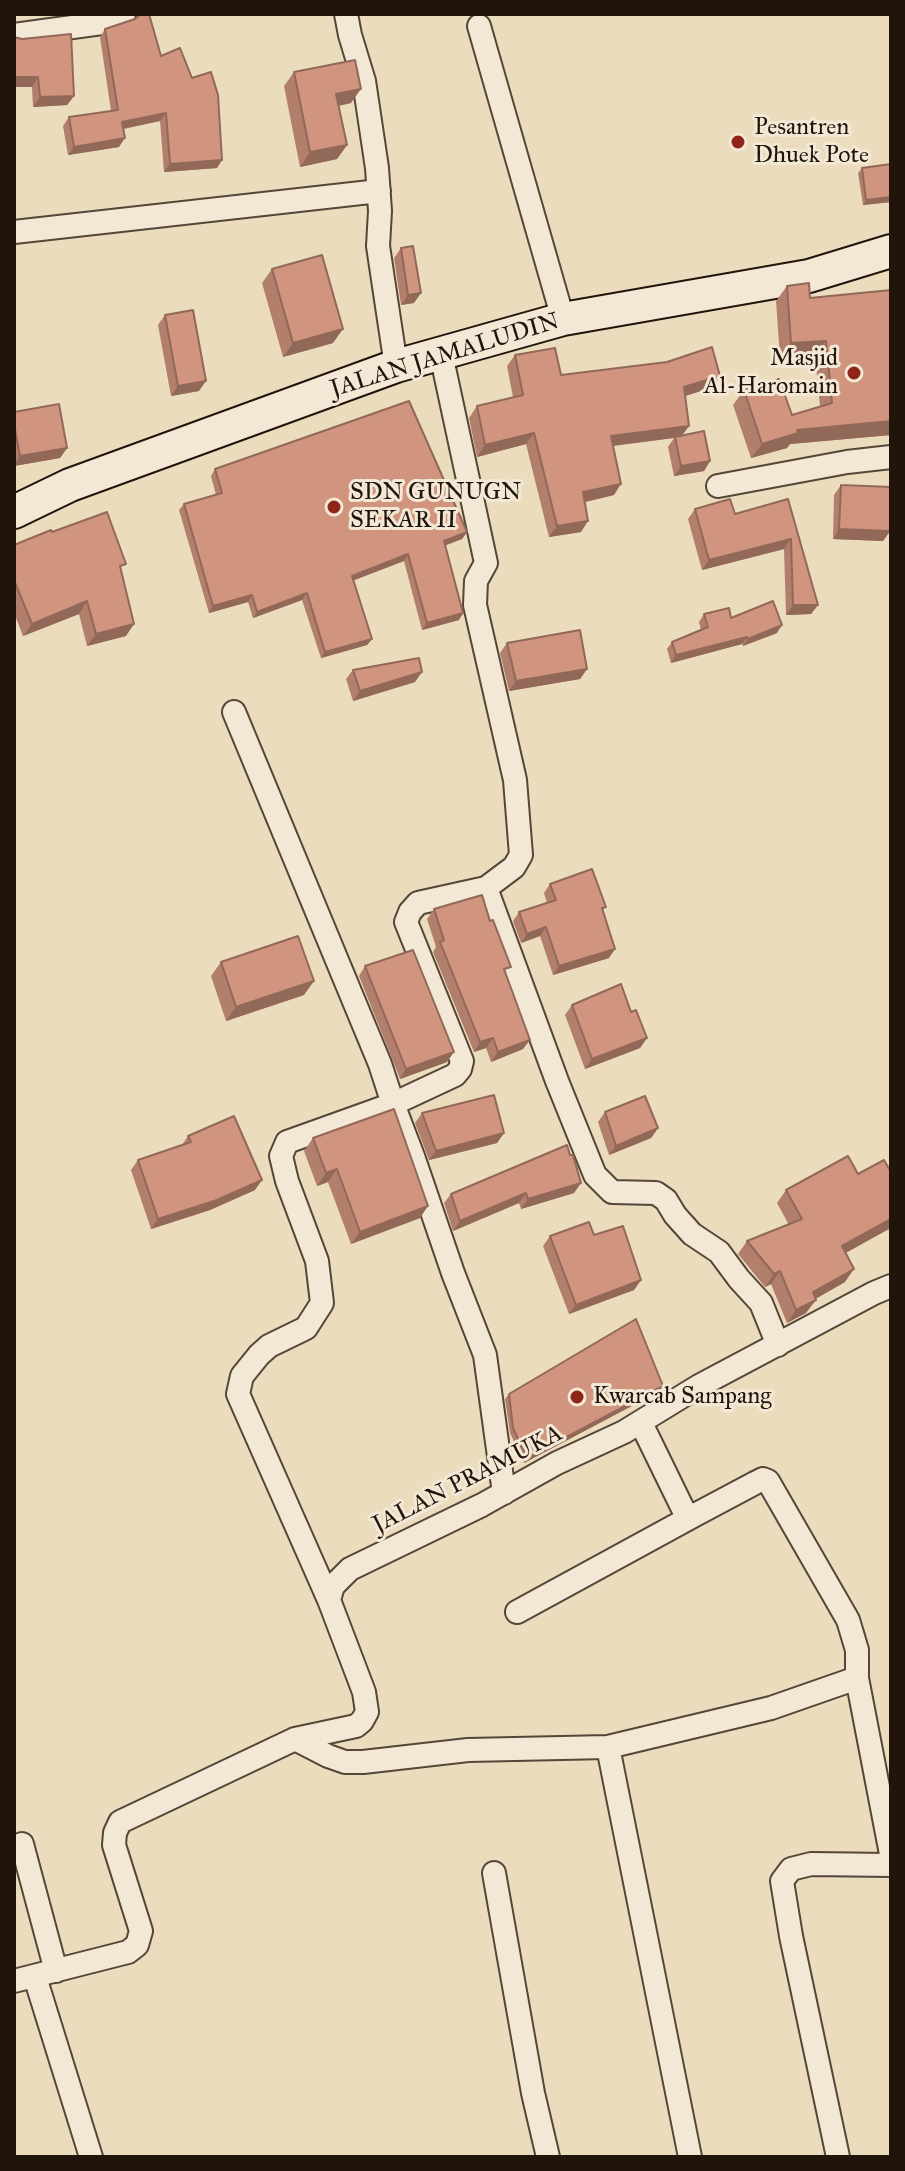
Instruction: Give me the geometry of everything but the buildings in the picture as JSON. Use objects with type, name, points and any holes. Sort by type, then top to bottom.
[{"type":"street","points":[[14,35],[102,23],[124,14]]},
{"type":"street","points":[[346,14],[364,81],[379,191],[378,246],[396,366]]},
{"type":"street","points":[[479,26],[563,319]]},
{"type":"street","points":[[14,232],[379,191]]},
{"type":"street","name":"JALAN JAMALUDIN","points":[[14,512],[70,485],[396,366],[563,319],[809,276],[891,251]]},
{"type":"street","points":[[35,1976],[128,1952],[137,1945],[141,1931],[114,1845],[120,1822],[295,1739],[356,1726],[367,1712],[364,1692],[329,1600],[238,1394],[242,1376],[259,1355],[269,1346],[306,1328],[322,1303],[317,1261],[287,1181],[281,1156],[287,1142],[393,1104],[455,1075],[460,1069],[462,1061],[406,922],[418,903],[486,888],[514,867],[521,855],[515,780],[475,605],[476,581],[486,563],[441,354]]},
{"type":"street","points":[[718,486],[891,457]]},
{"type":"street","points":[[234,712],[380,1064],[485,1355],[504,1493]]},
{"type":"street","points":[[486,888],[595,1175],[612,1192],[656,1193],[666,1200],[692,1234],[719,1252],[761,1303],[778,1345]]},
{"type":"street","name":"JALAN PRAMUKA","points":[[329,1600],[333,1586],[350,1569],[641,1423],[699,1386],[891,1286]]},
{"type":"street","points":[[641,1423],[684,1511],[693,1516]]},
{"type":"street","points":[[517,1612],[755,1483],[763,1479],[768,1481],[848,1620],[857,1650],[857,1678],[891,1854]]},
{"type":"street","points":[[295,1739],[345,1762],[402,1759],[468,1750],[608,1747],[771,1708],[857,1678]]},
{"type":"street","points":[[608,1747],[690,2157]]},
{"type":"street","points":[[22,1844],[35,1976],[91,2157]]},
{"type":"street","points":[[838,2157],[782,1881],[791,1869],[811,1864],[891,1865]]},
{"type":"street","points":[[494,1873],[533,2093],[548,2157]]},
{"type":"place","name":"Pesantren Dhuek Pote","points":[[738,142]]},
{"type":"place","name":"Masjid Al-Haromain","points":[[854,373]]},
{"type":"place","name":"SDN GUNUGN SEKAR II","points":[[334,507]]},
{"type":"place","name":"Kwarcab Sampang","points":[[577,1397]]}]
